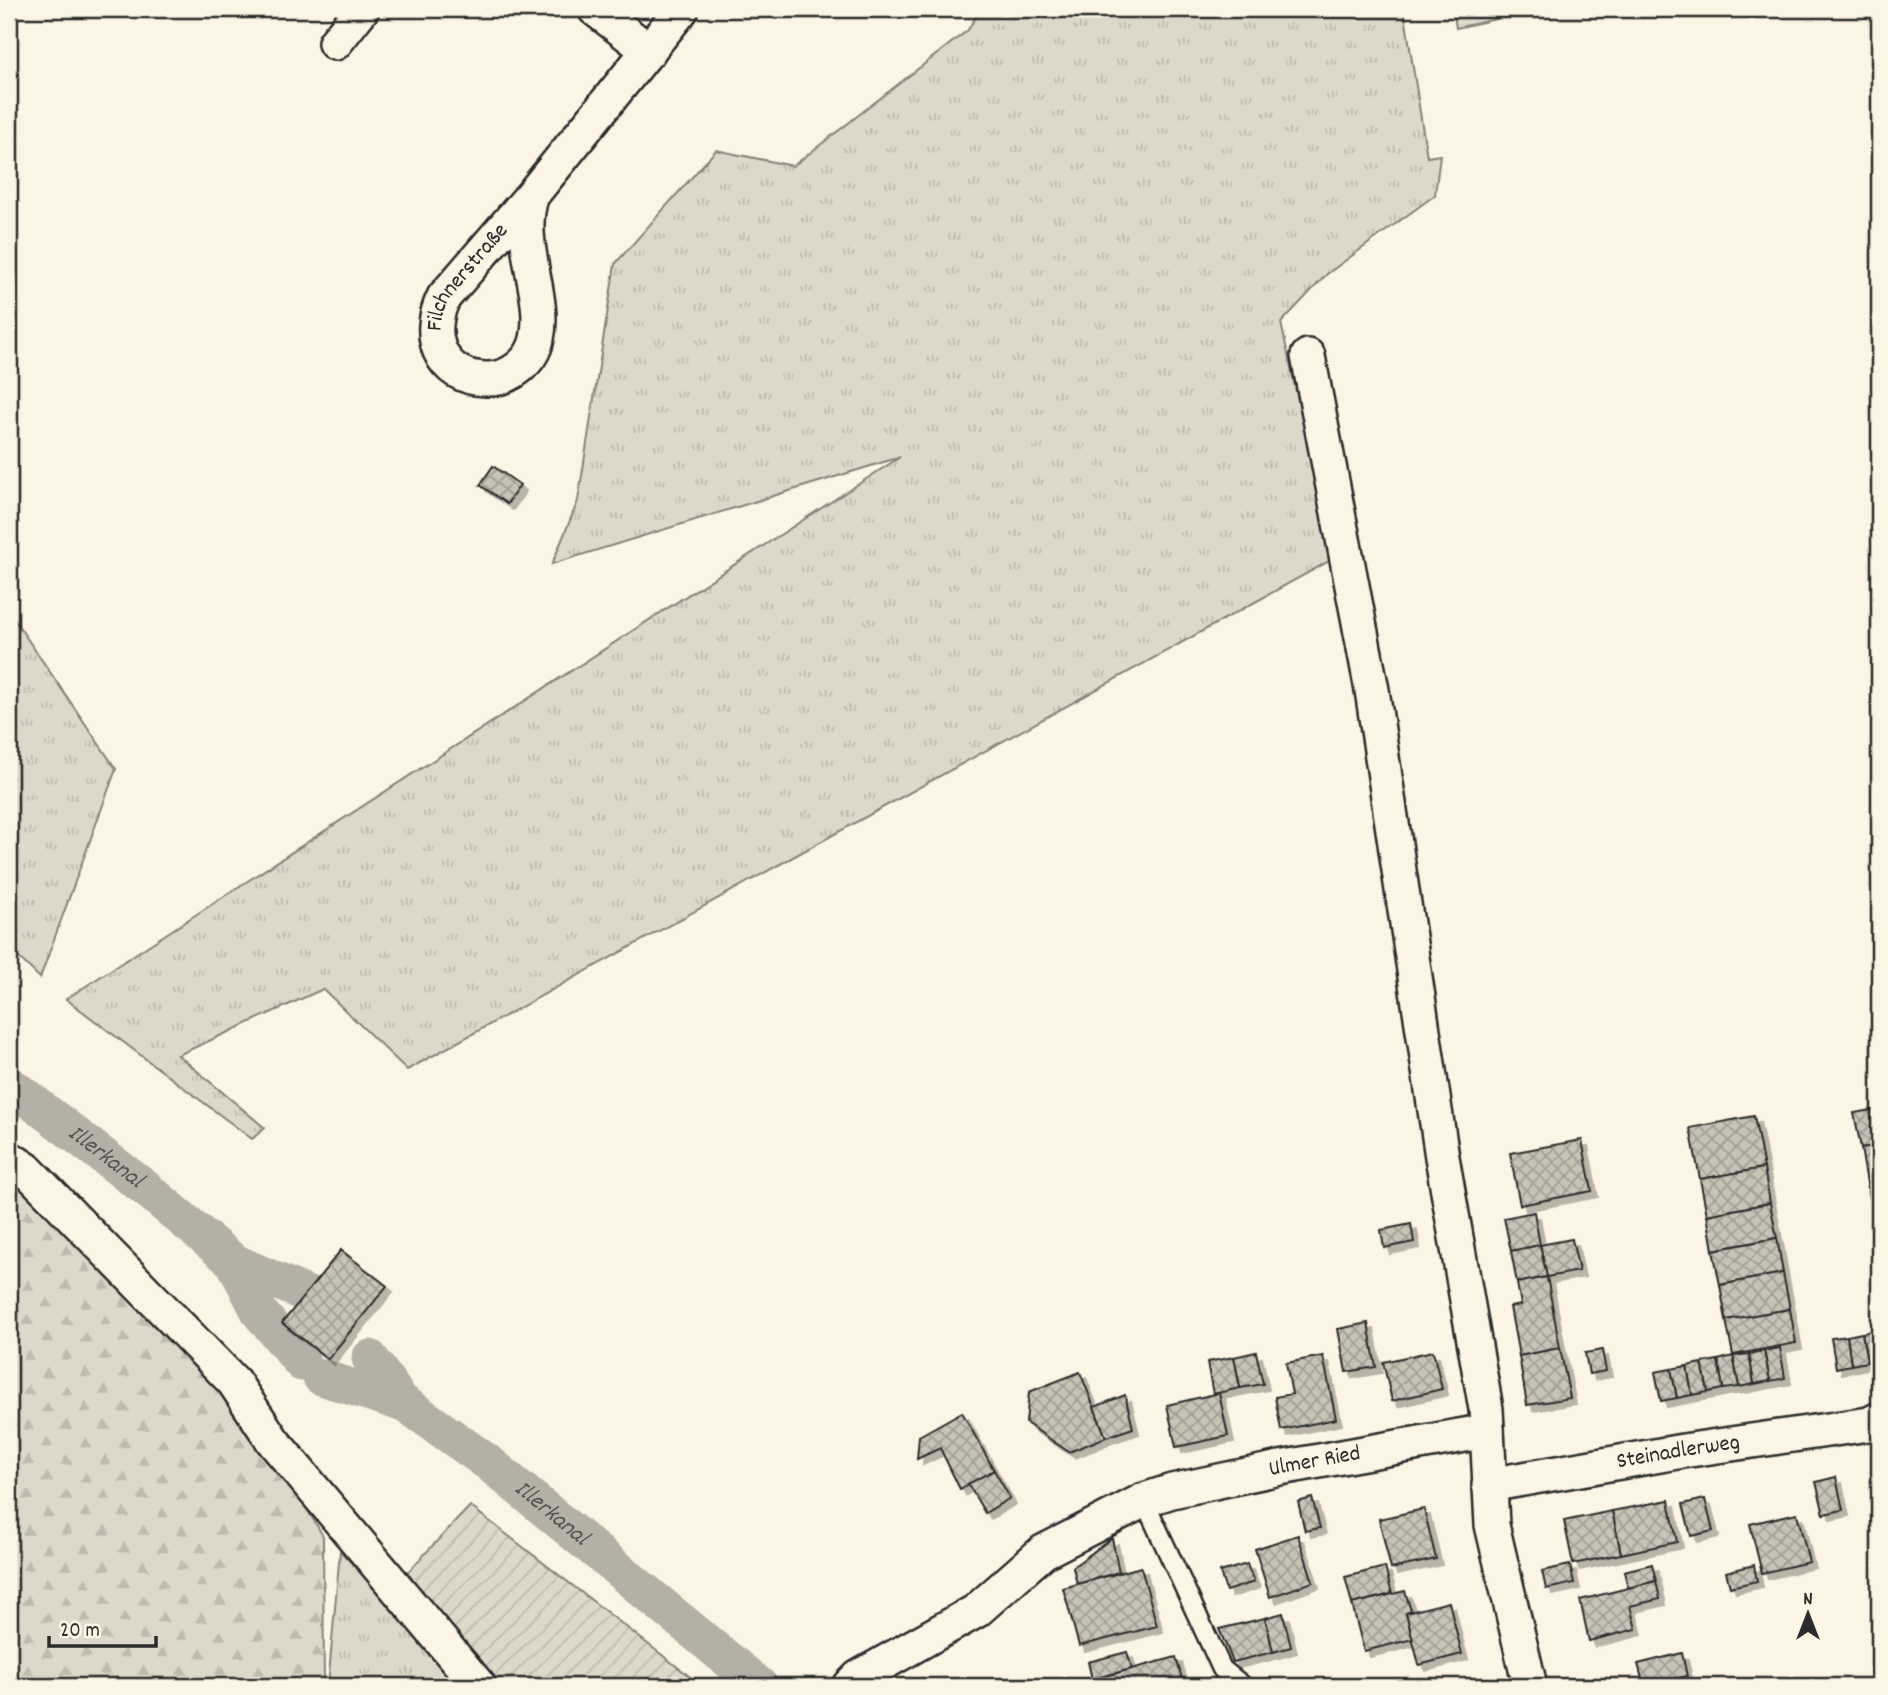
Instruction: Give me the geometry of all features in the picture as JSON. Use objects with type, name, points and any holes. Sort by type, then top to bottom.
[{"type":"street","points":[[335,43],[362,9]]},
{"type":"street","points":[[595,9],[649,51]]},
{"type":"street","name":"Filchnerstraße","points":[[532,195],[527,228],[538,322],[537,340],[529,356],[518,368],[504,377],[488,380],[471,377],[456,370],[441,352],[434,328],[436,312],[444,297],[532,195],[682,9]]},
{"type":"street","points":[[1308,356],[1372,690],[1438,1133],[1487,1431],[1492,1525],[1530,1686]]},
{"type":"street","points":[[9,1158],[26,1169],[234,1382],[273,1441],[479,1686]]},
{"type":"street","name":"Steinadlerweg","points":[[1489,1485],[1683,1451],[1876,1424]]},
{"type":"street","name":"Ulmer Ried","points":[[851,1685],[976,1611],[1015,1580],[1033,1559],[1144,1500],[1172,1491],[1280,1468],[1487,1431]]},
{"type":"lane","points":[[1144,1500],[1223,1669],[1243,1686]]},
{"type":"green space","points":[[980,9],[1404,9],[1427,157],[1440,155],[1435,195],[1327,274],[1281,323],[1333,559],[407,1070],[323,989],[178,1055],[265,1128],[252,1139],[66,999],[900,457],[552,564],[578,501],[615,264],[716,150],[793,166],[968,30]]},
{"type":"green space","points":[[1453,9],[1541,9],[1456,28]]},
{"type":"green space","points":[[9,612],[116,769],[40,978],[9,948]]},
{"type":"green space","points":[[9,1162],[189,1310],[323,1536],[324,1686],[9,1686]]},
{"type":"green space","points":[[470,1506],[702,1686],[499,1686],[403,1577]]},
{"type":"green space","points":[[340,1551],[470,1686],[328,1686]]},
{"type":"building","points":[[493,466],[520,485],[507,504],[480,485]]},
{"type":"building","points":[[1879,1109],[1879,1145],[1861,1148],[1854,1113]]},
{"type":"building","points":[[1754,1116],[1764,1168],[1700,1179],[1690,1128]]},
{"type":"building","points":[[1582,1140],[1592,1191],[1520,1205],[1510,1153]]},
{"type":"building","points":[[1879,1145],[1879,1181],[1867,1183],[1861,1148]]},
{"type":"building","points":[[1764,1168],[1770,1203],[1707,1215],[1700,1179]]},
{"type":"building","points":[[1879,1181],[1879,1217],[1874,1218],[1867,1183]]},
{"type":"building","points":[[1770,1203],[1777,1238],[1713,1250],[1707,1215]]},
{"type":"building","points":[[1534,1212],[1540,1245],[1511,1251],[1504,1218]]},
{"type":"building","points":[[1411,1224],[1414,1242],[1384,1248],[1381,1230]]},
{"type":"building","points":[[1777,1238],[1783,1273],[1720,1285],[1713,1250]]},
{"type":"building","points":[[1572,1239],[1579,1271],[1547,1277],[1540,1245]]},
{"type":"building","points":[[1540,1245],[1547,1277],[1517,1283],[1511,1251]]},
{"type":"building","points":[[341,1250],[387,1286],[328,1359],[282,1323]]},
{"type":"building","points":[[1783,1273],[1790,1309],[1726,1320],[1720,1285]]},
{"type":"building","points":[[1547,1277],[1560,1348],[1519,1356],[1510,1307],[1521,1305],[1517,1283]]},
{"type":"building","points":[[1790,1309],[1796,1343],[1733,1355],[1726,1320]]},
{"type":"building","points":[[1368,1323],[1376,1367],[1346,1372],[1338,1329]]},
{"type":"building","points":[[1878,1330],[1879,1360],[1867,1362],[1862,1333]]},
{"type":"building","points":[[1862,1333],[1867,1362],[1851,1365],[1847,1336]]},
{"type":"building","points":[[1847,1336],[1851,1365],[1836,1368],[1831,1338]]},
{"type":"building","points":[[1560,1348],[1570,1398],[1527,1405],[1519,1356]]},
{"type":"building","points":[[1780,1348],[1785,1378],[1770,1381],[1764,1351]]},
{"type":"building","points":[[1602,1350],[1606,1371],[1589,1374],[1585,1353]]},
{"type":"building","points":[[1433,1351],[1442,1389],[1392,1401],[1383,1362]]},
{"type":"building","points":[[1764,1351],[1770,1381],[1754,1384],[1749,1354]]},
{"type":"building","points":[[1256,1352],[1263,1384],[1240,1388],[1234,1357]]},
{"type":"building","points":[[1749,1354],[1754,1384],[1739,1387],[1733,1356]]},
{"type":"building","points":[[1323,1356],[1336,1419],[1281,1430],[1275,1397],[1292,1394],[1286,1363]]},
{"type":"building","points":[[1733,1356],[1739,1387],[1723,1389],[1718,1360]]},
{"type":"building","points":[[1234,1357],[1240,1388],[1213,1394],[1207,1362]]},
{"type":"building","points":[[1718,1360],[1723,1389],[1708,1392],[1702,1363]]},
{"type":"building","points":[[1702,1363],[1708,1392],[1692,1395],[1687,1366]]},
{"type":"building","points":[[1687,1366],[1692,1395],[1677,1398],[1671,1369]]},
{"type":"building","points":[[1671,1369],[1677,1398],[1661,1401],[1655,1372]]},
{"type":"building","points":[[1080,1372],[1106,1437],[1069,1452],[1026,1423],[1029,1392]]},
{"type":"building","points":[[1219,1393],[1228,1436],[1176,1447],[1167,1405]]},
{"type":"building","points":[[1125,1395],[1133,1428],[1106,1437],[1094,1407]]},
{"type":"building","points":[[962,1412],[994,1470],[960,1489],[940,1448],[917,1459],[919,1436]]},
{"type":"building","points":[[994,1470],[1010,1498],[985,1513],[968,1484]]},
{"type":"building","points":[[1836,1477],[1843,1510],[1824,1514],[1816,1482]]},
{"type":"building","points":[[1312,1498],[1320,1528],[1305,1531],[1298,1502]]},
{"type":"building","points":[[1705,1499],[1713,1531],[1691,1536],[1683,1504]]},
{"type":"building","points":[[1669,1500],[1677,1542],[1621,1554],[1612,1511]]},
{"type":"building","points":[[1424,1509],[1436,1559],[1391,1569],[1379,1519]]},
{"type":"building","points":[[1612,1511],[1621,1554],[1573,1564],[1564,1521]]},
{"type":"building","points":[[1797,1513],[1809,1562],[1762,1573],[1750,1524]]},
{"type":"building","points":[[1298,1535],[1313,1582],[1270,1597],[1255,1549]]},
{"type":"building","points":[[1112,1538],[1119,1572],[1077,1584],[1073,1567]]},
{"type":"building","points":[[1247,1564],[1254,1582],[1226,1591],[1220,1572]]},
{"type":"building","points":[[1652,1564],[1656,1581],[1628,1588],[1624,1571]]},
{"type":"building","points":[[1570,1565],[1574,1583],[1546,1589],[1542,1571]]},
{"type":"building","points":[[1754,1565],[1757,1581],[1730,1587],[1726,1572]]},
{"type":"building","points":[[1141,1567],[1157,1626],[1079,1646],[1063,1588]]},
{"type":"building","points":[[1385,1567],[1392,1594],[1352,1604],[1345,1577]]},
{"type":"building","points":[[1656,1581],[1660,1599],[1630,1606],[1636,1629],[1589,1641],[1580,1600]]},
{"type":"building","points":[[1405,1591],[1411,1611],[1406,1613],[1413,1639],[1364,1651],[1352,1604]]},
{"type":"building","points":[[1449,1602],[1462,1654],[1419,1665],[1406,1613]]},
{"type":"building","points":[[1283,1613],[1291,1647],[1273,1652],[1265,1618]]},
{"type":"building","points":[[1265,1618],[1273,1652],[1233,1662],[1219,1629]]},
{"type":"building","points":[[1127,1652],[1132,1669],[1092,1679],[1088,1662]]},
{"type":"building","points":[[1682,1653],[1687,1676],[1644,1686],[1638,1664]]},
{"type":"building","points":[[1176,1657],[1184,1686],[1104,1686],[1102,1677]]},
{"type":"waterway","name":"Illerkanal","points":[[9,1084],[145,1188],[234,1262],[260,1313],[302,1363]]},
{"type":"waterway","points":[[234,1262],[306,1294]]},
{"type":"waterway","points":[[370,1358],[403,1404]]},
{"type":"waterway","name":"Illerkanal","points":[[321,1377],[407,1405],[490,1464],[760,1686]]}]
